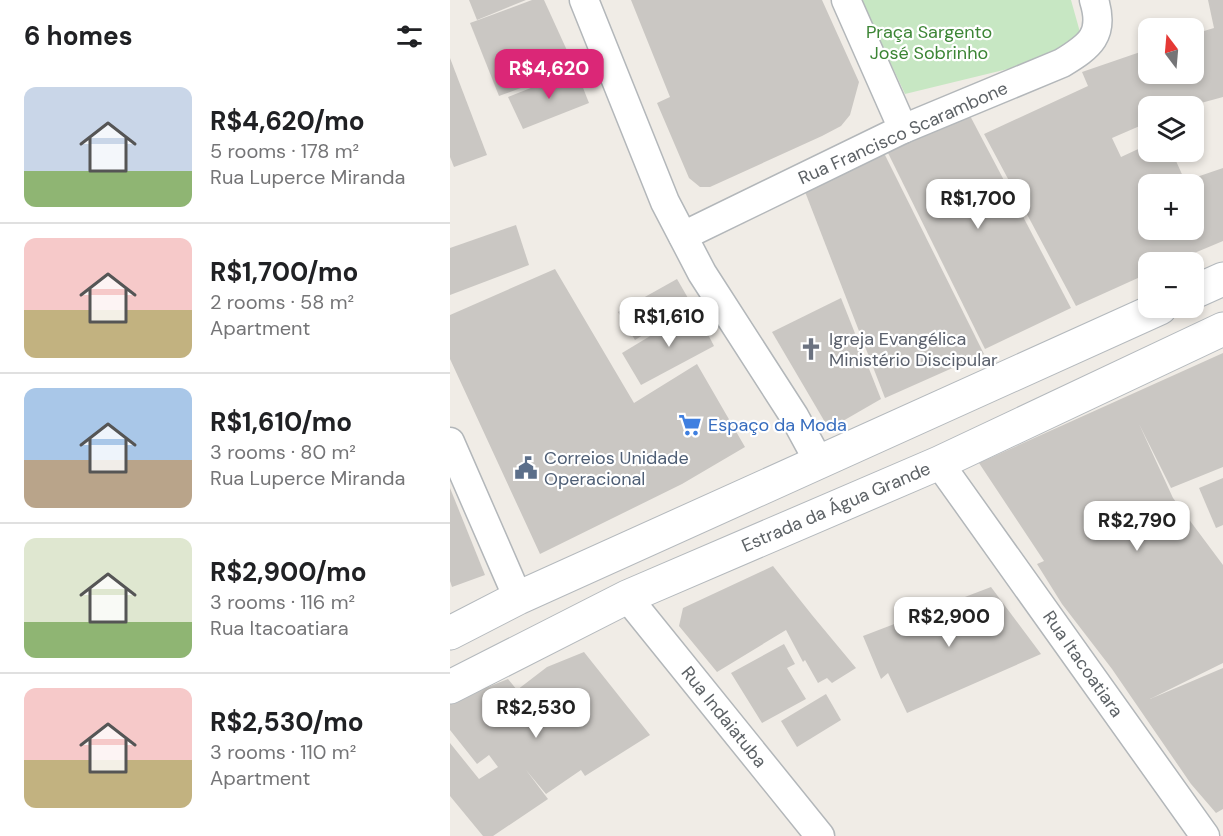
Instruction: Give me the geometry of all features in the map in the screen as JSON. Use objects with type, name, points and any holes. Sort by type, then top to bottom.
[{"type":"main road","points":[[1204,288],[1223,279]]},
{"type":"main road","points":[[450,633],[518,598],[1138,318]]},
{"type":"main road","name":"Estrada da Água Grande","points":[[450,687],[627,597],[939,463],[1223,328]]},
{"type":"street","points":[[584,0],[665,202],[682,236],[702,273],[794,416],[819,462]]},
{"type":"street","points":[[846,0],[903,129]]},
{"type":"street","name":"Rua Francisco Scarambone","points":[[682,236],[903,129],[1062,63],[1085,50],[1095,38],[1096,5]]},
{"type":"street","points":[[450,442],[518,598]]},
{"type":"street","name":"Rua Itacoatiara","points":[[939,463],[1205,836]]},
{"type":"street","name":"Rua Indaiatuba","points":[[627,597],[820,836]]},
{"type":"green space","name":"Praça Sargento José Sobrinho","points":[[861,0],[1071,0],[1085,50],[905,94]]},
{"type":"building","points":[[469,0],[526,0],[477,20]]},
{"type":"building","points":[[532,0],[544,0],[575,68],[499,96],[470,23]]},
{"type":"building","points":[[631,0],[822,0],[859,82],[850,115],[841,126],[822,136],[710,187],[700,187],[689,178],[657,103],[670,97]]},
{"type":"building","points":[[1208,0],[1223,0],[1223,97],[1204,102],[1204,96],[1138,96],[1138,127],[1112,138],[1121,157],[1138,149],[1138,162],[1176,162],[1182,174],[1138,174],[1138,240],[1204,240],[1204,174],[1223,168],[1223,241],[1197,252],[1138,252],[1138,278],[1076,306],[984,134],[1088,86],[1082,72],[1138,53],[1138,84],[1204,84],[1204,31],[1214,28]]},
{"type":"building","points":[[450,58],[487,155],[454,167],[450,157]]},
{"type":"building","points":[[576,70],[589,103],[523,129],[508,97]]},
{"type":"building","points":[[967,110],[1071,308],[985,349],[887,151]]},
{"type":"building","points":[[880,145],[984,354],[885,398],[802,184]]},
{"type":"building","points":[[516,225],[529,265],[450,295],[450,248]]},
{"type":"building","points":[[555,269],[634,403],[697,364],[745,447],[682,484],[540,554],[450,359],[450,315]]},
{"type":"building","points":[[677,279],[692,305],[635,340],[618,312]]},
{"type":"building","points":[[841,298],[881,399],[829,429],[772,332]]},
{"type":"building","points":[[695,309],[714,346],[641,385],[622,353]]},
{"type":"building","points":[[1223,353],[1223,467],[1171,488],[1139,424],[1173,498],[1223,565],[1223,663],[1150,699],[1223,668],[1223,809],[1216,813],[1191,784],[1112,669],[1062,604],[1037,564],[1044,561],[979,463]]},
{"type":"building","points":[[1223,478],[1223,525],[1216,528],[1199,488]]},
{"type":"building","points":[[450,488],[485,575],[452,587],[450,581]]},
{"type":"building","points":[[773,566],[856,668],[832,683],[827,678],[818,683],[805,660],[803,662],[786,630],[717,672],[679,626],[683,608]]},
{"type":"building","points":[[991,587],[1041,654],[907,713],[888,673],[881,679],[863,636]]},
{"type":"building","points":[[784,644],[795,664],[787,668],[806,699],[762,723],[731,673]]},
{"type":"building","points":[[584,652],[650,735],[585,776],[581,770],[546,794],[526,770],[548,799],[493,836],[483,836],[450,796],[450,743],[479,779],[498,767],[489,755],[477,764],[450,730],[450,702],[508,679],[517,690],[547,667]]},
{"type":"building","points":[[826,694],[841,720],[797,747],[781,721]]},
{"type":"place","name":"Igreja Evangélica Ministério Discipular","points":[[811,349]]},
{"type":"place","name":"Espaço da Moda","points":[[690,425]]},
{"type":"place","name":"Correios Unidade Operacional","points":[[526,468]]}]
